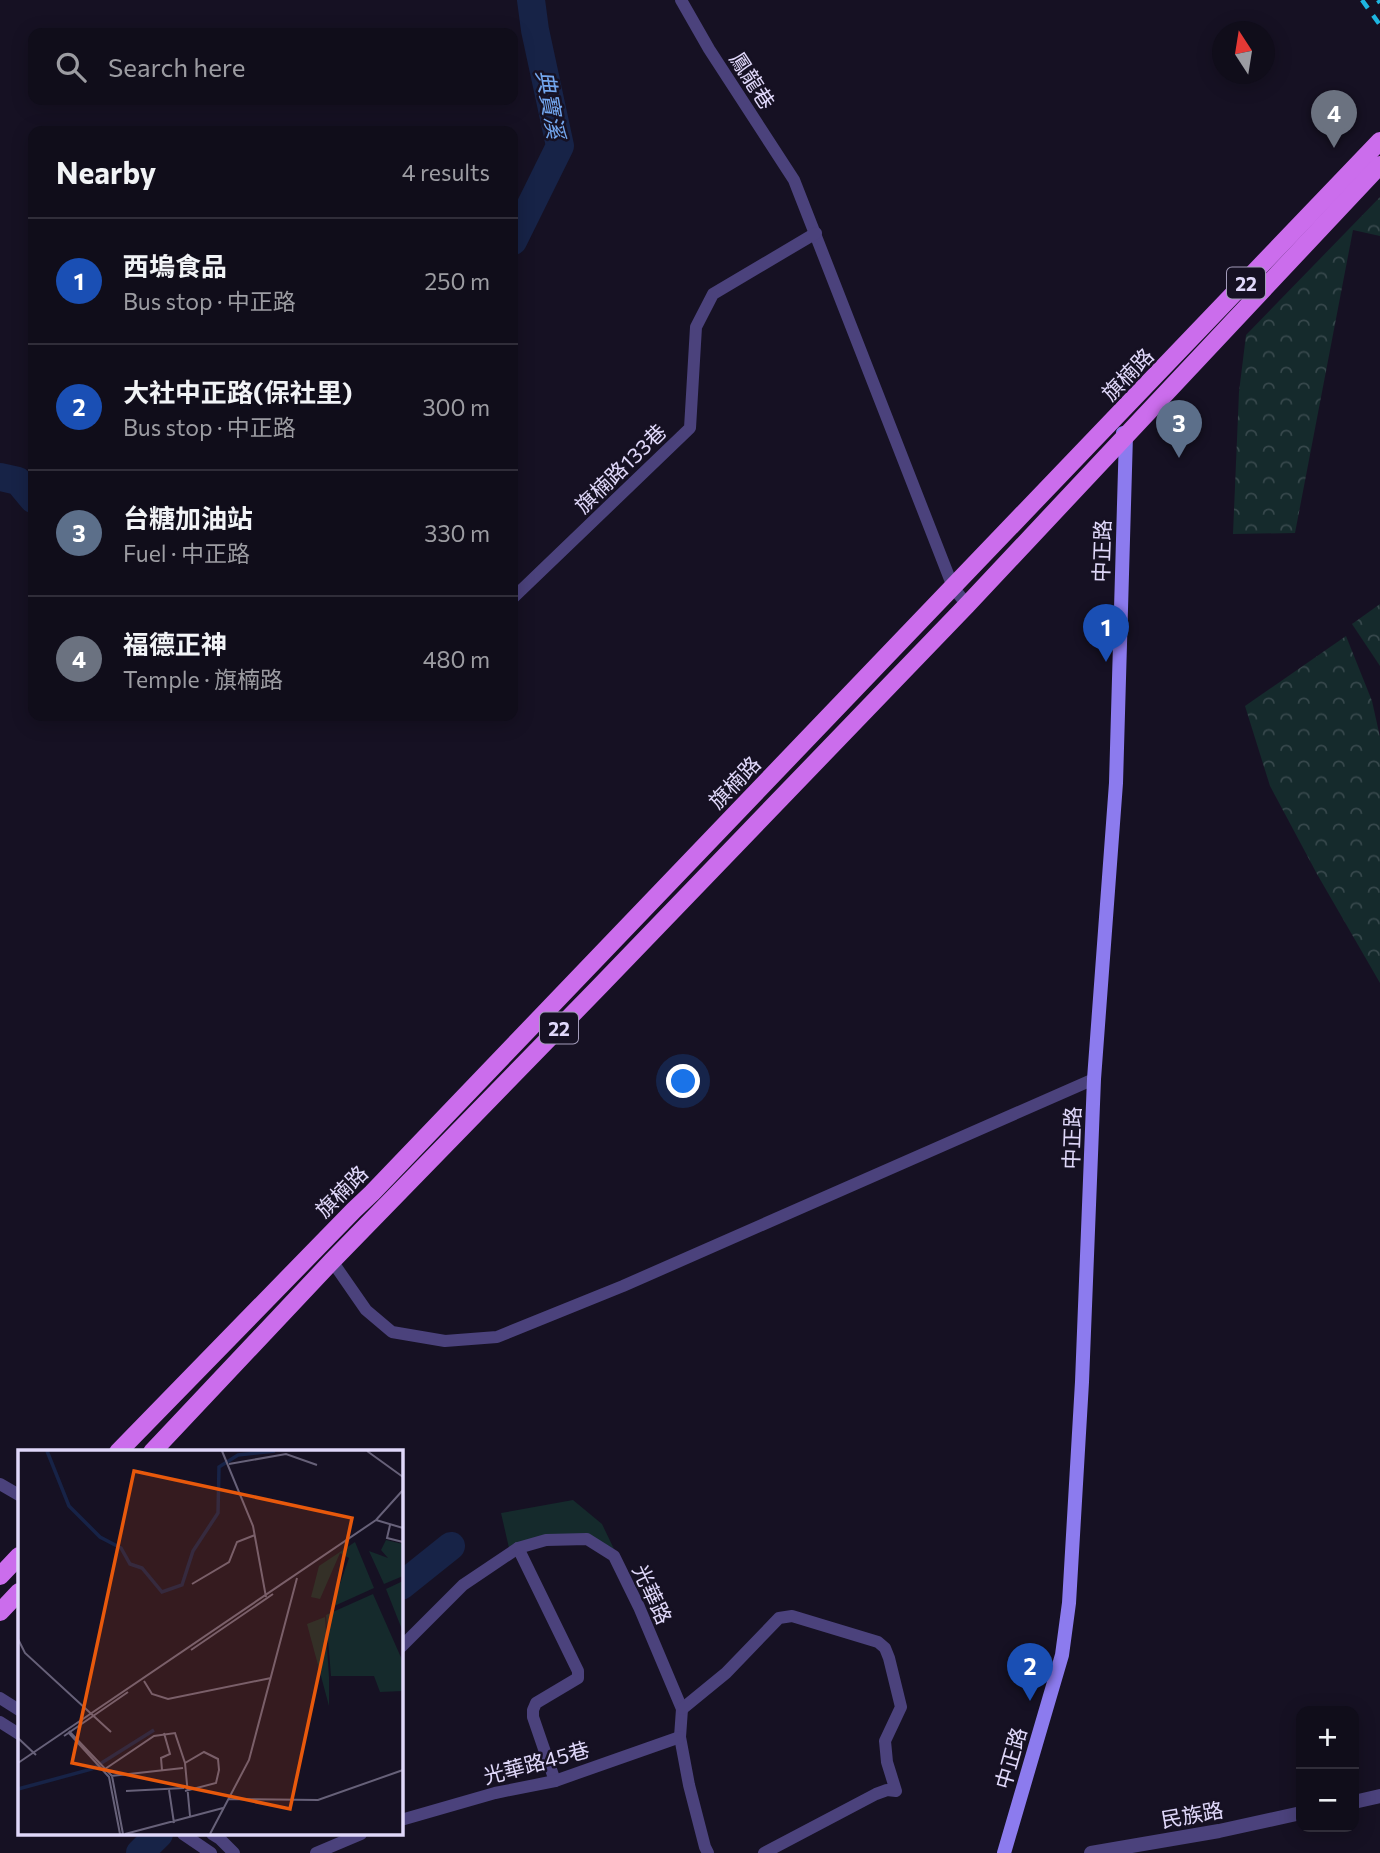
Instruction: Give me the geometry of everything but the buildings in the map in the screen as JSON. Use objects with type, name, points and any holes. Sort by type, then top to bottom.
[{"type":"main road","name":"旗楠路","points":[[154,1450],[331,1261],[591,996],[967,605],[1118,430],[1380,141]]},
{"type":"main road","name":"旗楠路","points":[[120,1450],[372,1193],[953,587],[1118,430],[1380,165]]},
{"type":"main road","name":"中正路","points":[[1004,1853],[1062,1655],[1069,1603],[1083,1368],[1094,1079],[1116,783],[1118,430]]},
{"type":"main road","points":[[0,1576],[18,1557]]},
{"type":"main road","points":[[0,1612],[18,1593]]},
{"type":"street","name":"鳳龍巷","points":[[681,0],[709,49],[794,180],[816,233]]},
{"type":"street","points":[[816,233],[953,587],[967,605]]},
{"type":"street","name":"旗楠路133巷","points":[[518,593],[690,428],[696,327],[713,294],[816,233]]},
{"type":"street","points":[[331,1261],[366,1310],[393,1332],[445,1341],[497,1337],[623,1286],[1094,1079]]},
{"type":"street","points":[[0,1484],[18,1495]]},
{"type":"street","name":"光華路","points":[[402,1646],[463,1585],[518,1548],[546,1540],[587,1539],[614,1556],[639,1607],[682,1709],[680,1737],[689,1785],[708,1853]]},
{"type":"street","points":[[518,1548],[578,1671],[578,1678],[536,1703],[533,1710],[555,1781]]},
{"type":"street","points":[[682,1709],[726,1673],[784,1616],[792,1616],[878,1642],[885,1648],[901,1707],[885,1741],[887,1762],[896,1791],[887,1790],[876,1794],[764,1853]]},
{"type":"street","points":[[0,1698],[18,1709]]},
{"type":"street","points":[[0,1722],[18,1733]]},
{"type":"street","name":"光華路45巷","points":[[402,1820],[495,1793],[555,1781],[680,1737]]},
{"type":"street","points":[[1359,1801],[1380,1796]]},
{"type":"street","name":"民族路","points":[[1091,1853],[1219,1831],[1296,1814]]},
{"type":"street","points":[[187,1836],[209,1851],[219,1836],[234,1853]]},
{"type":"street","points":[[316,1853],[356,1836]]},
{"type":"green space","points":[[1380,197],[1380,236],[1353,230],[1295,533],[1233,534],[1239,392],[1246,335]]},
{"type":"green space","points":[[1380,604],[1380,666],[1352,624]]},
{"type":"green space","points":[[1346,636],[1372,701],[1380,737],[1380,983],[1270,786],[1245,706]]},
{"type":"green space","points":[[573,1500],[602,1524],[614,1549],[591,1537],[509,1548],[501,1513]]},
{"type":"waterway","name":"典寶溪","points":[[518,231],[560,146],[531,0]]},
{"type":"waterway","name":"典寶溪","points":[[0,477],[18,481],[28,493]]},
{"type":"waterway","points":[[402,1585],[451,1546]]},
{"type":"waterway","points":[[140,1853],[157,1836]]},
{"type":"railway","points":[[1362,0],[1380,25]]},
{"type":"place","name":"福德正神","points":[[1334,148]]},
{"type":"place","name":"台糖加油站","points":[[1179,458]]},
{"type":"place","name":"西塢食品","points":[[1106,662]]},
{"type":"place","name":"大社中正路(保社里)","points":[[1030,1701]]}]
